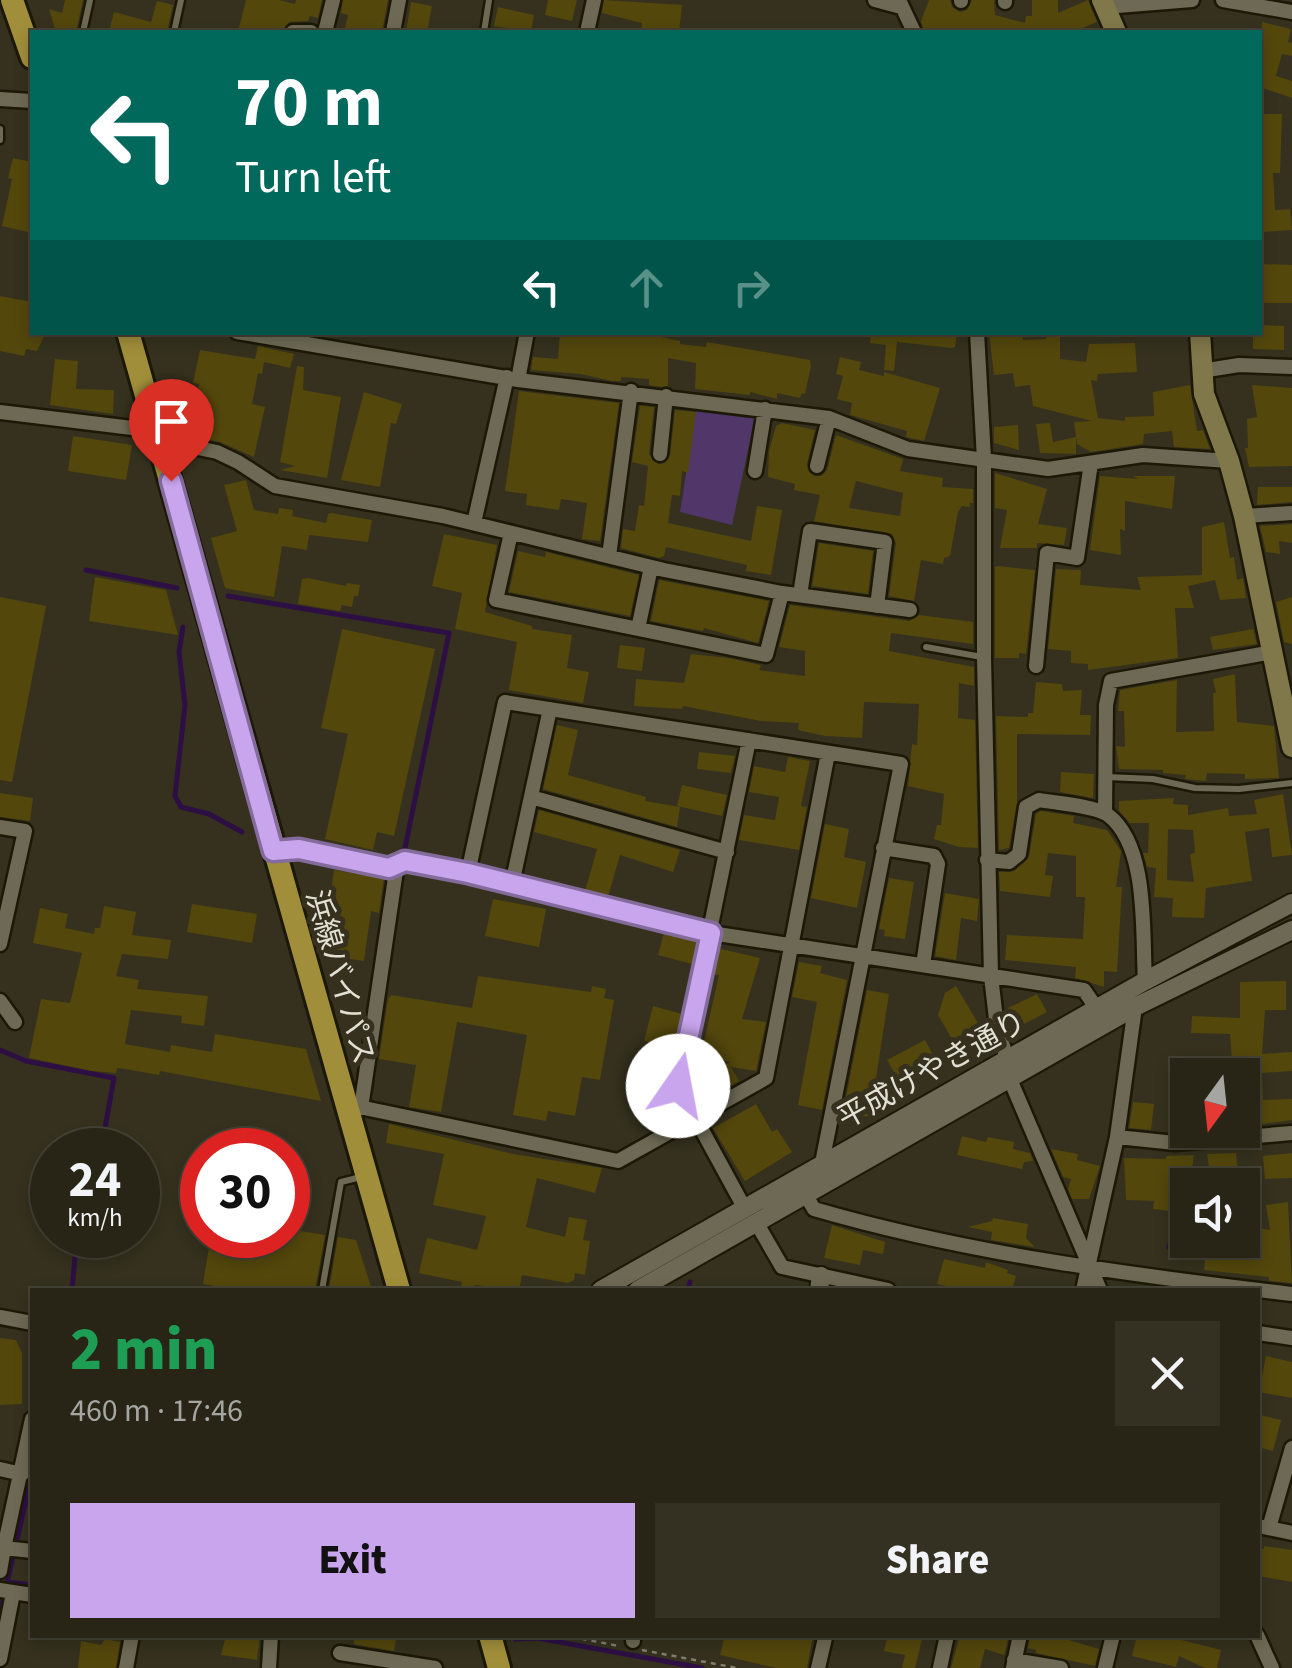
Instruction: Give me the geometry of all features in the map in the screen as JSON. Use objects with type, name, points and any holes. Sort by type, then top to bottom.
[{"type":"highway","points":[[12,0],[30,51]]},
{"type":"highway","name":"浜線バイパス","points":[[129,335],[273,851],[353,1106],[367,1175],[398,1288]]},
{"type":"highway","points":[[491,1638],[498,1668]]},
{"type":"main road","points":[[1104,4],[1115,30]]},
{"type":"main road","points":[[1200,335],[1204,394],[1229,460],[1244,516],[1291,738]]},
{"type":"street","points":[[326,30],[332,0]]},
{"type":"street","points":[[393,30],[399,0]]},
{"type":"street","points":[[587,30],[594,0]]},
{"type":"street","points":[[875,0],[900,3],[913,30]]},
{"type":"street","points":[[1104,4],[1192,0]]},
{"type":"street","points":[[1223,0],[1292,12]]},
{"type":"street","points":[[0,99],[30,101]]},
{"type":"street","points":[[255,335],[512,378],[829,418],[908,449],[1048,470],[1143,455],[1229,460]]},
{"type":"street","points":[[474,524],[526,335]]},
{"type":"street","points":[[977,335],[984,459],[987,860],[996,1028],[1008,1069],[1099,1288]]},
{"type":"street","points":[[1201,371],[1240,364],[1292,366]]},
{"type":"street","points":[[609,556],[632,391]]},
{"type":"street","points":[[660,454],[666,396]]},
{"type":"street","points":[[754,471],[764,409]]},
{"type":"street","points":[[0,412],[157,431],[179,444],[217,452],[275,486],[302,488],[474,524],[651,567],[782,593],[910,610]]},
{"type":"street","points":[[817,466],[829,418]]},
{"type":"street","points":[[1036,666],[1047,554],[1077,558],[1091,463]]},
{"type":"street","points":[[1244,516],[1292,513]]},
{"type":"street","points":[[800,596],[810,532],[848,536],[885,542],[877,606]]},
{"type":"street","points":[[511,533],[496,600],[766,654],[782,593]]},
{"type":"street","points":[[638,629],[651,567]]},
{"type":"street","points":[[1105,813],[1106,705],[1111,680],[1274,652]]},
{"type":"street","points":[[468,873],[505,702],[901,764],[822,1163]]},
{"type":"street","points":[[512,884],[550,709]]},
{"type":"street","points":[[749,740],[678,1086],[782,1267],[820,1283],[869,1288]]},
{"type":"street","points":[[398,864],[353,1106],[618,1162],[766,1078],[828,752]]},
{"type":"street","points":[[531,797],[726,852]]},
{"type":"street","points":[[987,860],[1009,862],[1019,854],[1026,807],[1039,800],[1105,813],[1126,834],[1137,868],[1145,982]]},
{"type":"street","points":[[0,826],[25,831],[0,944]]},
{"type":"street","points":[[883,848],[934,856],[938,864],[923,965]]},
{"type":"street","points":[[273,851],[299,849],[389,868],[405,861],[711,933],[1084,990],[1097,1009]]},
{"type":"street","name":"平成けやき通り","points":[[606,1288],[750,1216],[805,1194],[1008,1069],[1097,1009],[1292,904]]},
{"type":"street","name":"平成けやき通り","points":[[662,1284],[822,1163],[1292,930]]},
{"type":"street","points":[[0,1001],[15,1022]]},
{"type":"street","points":[[1083,1288],[1117,1137],[1135,1007]]},
{"type":"street","points":[[1117,1137],[1175,1142],[1292,1133]]},
{"type":"street","points":[[805,1194],[814,1209],[895,1233],[1216,1288]]},
{"type":"street","points":[[1260,1291],[1292,1294]]},
{"type":"street","points":[[0,1317],[30,1322]]},
{"type":"street","points":[[1260,1333],[1292,1338]]},
{"type":"street","points":[[0,1571],[30,1430]]},
{"type":"street","points":[[1292,1448],[1263,1527],[1292,1534]]},
{"type":"street","points":[[0,1469],[22,1474]]},
{"type":"street","points":[[4,1548],[30,1552]]},
{"type":"street","points":[[0,1659],[6,1592]]},
{"type":"street","points":[[126,1668],[131,1638]]},
{"type":"street","points":[[269,1668],[271,1638]]},
{"type":"street","points":[[818,1668],[825,1638]]},
{"type":"street","points":[[940,1668],[946,1638]]},
{"type":"street","points":[[1019,1638],[1014,1664],[1061,1668]]},
{"type":"street","points":[[1105,1668],[1112,1638]]},
{"type":"street","points":[[1258,1638],[1272,1668]]},
{"type":"street","points":[[340,1653],[435,1668]]},
{"type":"lane","points":[[83,30],[90,0]]},
{"type":"lane","points":[[174,30],[181,0]]},
{"type":"lane","points":[[484,30],[490,0]]},
{"type":"lane","points":[[0,129],[0,140]]},
{"type":"lane","points":[[926,647],[984,658]]},
{"type":"lane","points":[[1108,777],[1239,789],[1292,783]]},
{"type":"lane","points":[[322,1288],[342,1182],[367,1175]]},
{"type":"path","points":[[588,1638],[631,1643],[737,1668]]},
{"type":"shaded area","points":[[697,404],[756,412],[732,525],[680,512]]},
{"type":"building","points":[[65,0],[83,0],[76,30],[55,30],[49,9],[62,13]]},
{"type":"building","points":[[246,0],[295,4],[296,0],[322,0],[318,18],[310,16],[308,21],[289,22],[283,30],[238,30]]},
{"type":"building","points":[[343,0],[388,0],[382,30],[344,30],[348,15],[341,13]]},
{"type":"building","points":[[548,0],[577,0],[572,21],[545,15]]},
{"type":"building","points":[[604,0],[682,5],[679,30],[641,30],[642,23],[602,13]]},
{"type":"building","points":[[929,0],[950,0],[960,12],[967,10],[972,0],[994,0],[995,15],[1025,23],[1026,16],[1032,16],[1032,0],[1058,0],[1058,13],[1088,0],[1097,22],[1078,30],[923,30],[921,21]]},
{"type":"building","points":[[157,1],[173,5],[167,30],[110,30],[114,12],[151,22]]},
{"type":"building","points":[[411,2],[432,6],[427,30],[406,30]]},
{"type":"building","points":[[498,7],[534,15],[531,30],[494,26]]},
{"type":"building","points":[[1262,22],[1291,29],[1288,42],[1292,43],[1292,56],[1282,54],[1276,76],[1292,81],[1292,98],[1262,88]]},
{"type":"building","points":[[1262,114],[1282,114],[1280,173],[1273,173],[1275,210],[1290,209],[1292,230],[1262,232]]},
{"type":"building","points":[[13,158],[30,162],[30,233],[2,226],[12,179],[8,178]]},
{"type":"building","points":[[1262,264],[1292,265],[1292,303],[1262,303]]},
{"type":"building","points":[[0,296],[30,302],[30,335],[45,335],[37,351],[26,349],[24,356],[0,351]]},
{"type":"building","points":[[1262,325],[1284,326],[1284,350],[1253,349],[1253,335],[1262,335]]},
{"type":"building","points":[[560,335],[633,335],[706,347],[707,342],[810,360],[811,366],[805,394],[800,398],[777,393],[777,399],[750,392],[695,389],[696,363],[668,358],[668,386],[661,387],[649,385],[649,379],[621,377],[621,381],[612,381],[531,370],[533,357],[558,359]]},
{"type":"building","points":[[871,335],[957,335],[952,348],[897,342],[894,371],[884,370],[886,345],[870,343]]},
{"type":"building","points":[[989,335],[1022,335],[1023,340],[1060,335],[1060,359],[1086,362],[1089,344],[1135,343],[1137,372],[1098,374],[1097,381],[1091,380],[1098,418],[1125,421],[1125,417],[1154,416],[1153,392],[1190,385],[1197,431],[1203,430],[1210,449],[1174,447],[1172,431],[1144,434],[1143,444],[1091,452],[1077,444],[1074,422],[1092,421],[1033,406],[1030,385],[1015,387],[1013,373],[994,375]]},
{"type":"building","points":[[258,346],[294,354],[290,368],[264,362],[262,374],[258,373],[252,404],[265,407],[254,457],[220,442],[187,435],[199,384],[193,383],[200,350],[255,359]]},
{"type":"building","points":[[840,357],[861,362],[859,370],[884,376],[884,372],[940,388],[924,441],[906,437],[907,431],[850,415],[852,403],[837,399],[843,376],[836,374]]},
{"type":"building","points":[[55,359],[78,361],[76,389],[114,390],[113,414],[50,405]]},
{"type":"building","points":[[297,366],[304,367],[303,390],[341,397],[327,478],[280,470],[295,466],[280,462]]},
{"type":"building","points":[[1252,385],[1292,388],[1292,466],[1249,467],[1245,448],[1247,419],[1257,417]]},
{"type":"building","points":[[519,391],[619,403],[600,541],[582,539],[587,503],[561,499],[559,510],[526,505],[527,494],[505,491]]},
{"type":"building","points":[[364,392],[402,404],[396,424],[391,423],[380,487],[341,480]]},
{"type":"building","points":[[640,406],[654,407],[649,454],[658,464],[665,463],[670,456],[675,410],[696,412],[688,473],[682,471],[680,496],[672,495],[668,523],[751,541],[757,506],[782,510],[771,575],[746,571],[747,565],[666,547],[664,556],[659,558],[621,548],[623,529],[635,531],[639,505],[644,506],[648,466],[632,462]]},
{"type":"building","points":[[782,423],[815,430],[807,464],[814,476],[827,470],[836,435],[903,459],[900,471],[943,478],[942,487],[973,489],[973,503],[970,507],[962,506],[958,512],[950,556],[944,558],[943,564],[921,560],[914,601],[889,596],[896,543],[892,534],[814,521],[820,495],[794,490],[795,484],[768,477],[769,451],[776,426]],"holes":[[[856,481],[903,493],[900,516],[849,508]]]},
{"type":"building","points":[[1050,423],[1053,442],[1076,437],[1076,454],[1040,453],[1036,424]]},
{"type":"building","points":[[1018,425],[1019,450],[994,443],[994,427]]},
{"type":"building","points":[[73,436],[132,445],[126,480],[68,471]]},
{"type":"building","points":[[995,473],[1047,489],[1038,524],[1067,528],[1064,545],[1037,543],[1037,548],[1000,548],[1007,510],[995,508]]},
{"type":"building","points":[[1100,476],[1175,476],[1172,509],[1125,501],[1121,555],[1090,550]]},
{"type":"building","points":[[246,480],[254,510],[278,514],[279,508],[293,510],[292,516],[326,523],[331,513],[372,520],[368,542],[309,535],[307,550],[282,546],[274,597],[225,588],[211,538],[237,531],[224,485]]},
{"type":"building","points":[[1258,487],[1292,487],[1292,502],[1257,505]]},
{"type":"building","points":[[1224,522],[1230,558],[1234,557],[1237,580],[1243,578],[1246,598],[1220,600],[1215,580],[1188,586],[1194,608],[1175,608],[1178,658],[1088,670],[1088,664],[1071,663],[1071,651],[1048,649],[1056,569],[1081,570],[1080,585],[1141,590],[1137,577],[1202,575],[1202,527]]},
{"type":"building","points":[[1292,524],[1292,543],[1279,541],[1280,554],[1266,552],[1260,526]]},
{"type":"building","points":[[444,534],[497,545],[485,612],[532,629],[572,635],[567,668],[589,672],[583,703],[509,690],[517,642],[455,629],[462,593],[432,586]]},
{"type":"building","points":[[819,543],[873,551],[868,594],[812,586]]},
{"type":"building","points":[[518,551],[545,557],[546,552],[639,575],[630,616],[509,592]]},
{"type":"building","points":[[998,566],[1035,570],[1026,654],[1019,653],[1019,658],[995,658]]},
{"type":"building","points":[[95,577],[166,590],[178,635],[89,621]]},
{"type":"building","points":[[302,579],[360,585],[358,596],[354,596],[352,607],[342,605],[340,611],[298,604]]},
{"type":"building","points":[[659,580],[769,601],[758,643],[704,628],[703,631],[651,621]]},
{"type":"building","points":[[0,597],[46,606],[12,782],[0,780]]},
{"type":"building","points":[[1292,597],[1292,644],[1284,642],[1276,602]]},
{"type":"building","points":[[790,605],[909,621],[919,615],[973,622],[973,644],[891,633],[889,651],[974,667],[974,686],[959,683],[958,718],[975,720],[978,848],[934,839],[937,825],[941,825],[944,794],[908,786],[912,744],[917,745],[919,704],[864,702],[862,738],[825,736],[798,730],[799,723],[761,721],[683,706],[634,706],[636,679],[684,683],[691,654],[728,658],[761,665],[759,670],[805,676],[805,651],[779,647]]},
{"type":"building","points":[[342,629],[435,649],[394,836],[377,832],[373,850],[325,839],[348,734],[321,728]]},
{"type":"building","points":[[1253,629],[1257,644],[1213,650],[1210,637]]},
{"type":"building","points":[[620,645],[645,648],[642,671],[617,668]]},
{"type":"building","points":[[1235,674],[1237,722],[1274,726],[1279,778],[1245,779],[1245,774],[1207,773],[1206,781],[1185,779],[1186,775],[1163,770],[1119,769],[1116,746],[1125,747],[1124,711],[1118,711],[1120,690],[1177,680],[1176,732],[1214,731],[1213,679]]},
{"type":"building","points":[[1036,682],[1062,684],[1063,691],[1082,690],[1080,715],[1091,715],[1090,735],[1017,734],[1017,802],[1009,848],[999,850],[996,716],[1028,717],[1028,713],[1033,713]]},
{"type":"building","points":[[557,725],[578,730],[568,775],[646,797],[645,801],[680,807],[677,827],[543,789]]},
{"type":"building","points":[[699,752],[735,756],[731,773],[697,769]]},
{"type":"building","points":[[788,757],[810,761],[801,806],[807,807],[799,850],[739,840],[744,815],[775,820],[779,797],[749,792],[754,766],[785,772]]},
{"type":"building","points":[[1061,772],[1094,774],[1093,798],[1060,792]]},
{"type":"building","points":[[682,785],[727,795],[722,816],[677,806]]},
{"type":"building","points":[[0,793],[33,798],[30,821],[0,817]]},
{"type":"building","points":[[1283,794],[1292,855],[1272,857],[1269,828],[1245,832],[1252,881],[1206,888],[1204,918],[1172,917],[1173,898],[1154,897],[1156,868],[1147,867],[1143,853],[1148,853],[1149,823],[1130,823],[1119,811],[1119,801],[1174,798],[1173,804],[1188,805],[1188,815],[1228,808],[1229,816],[1257,814],[1254,800]],"holes":[[[1168,829],[1193,830],[1195,853],[1190,854],[1194,882],[1167,880]]]},
{"type":"building","points":[[539,810],[680,850],[673,872],[620,855],[608,897],[585,891],[597,849],[534,832]]},
{"type":"building","points":[[1041,811],[1074,816],[1073,823],[1107,830],[1121,851],[1116,887],[1122,887],[1117,972],[1104,971],[1104,987],[1075,978],[1076,967],[1005,960],[1007,935],[1083,939],[1085,897],[1076,897],[1076,856],[1048,853],[1045,875],[1053,876],[1050,897],[1000,891],[999,872],[1014,871],[1029,857],[1036,814]]},
{"type":"building","points":[[825,824],[849,829],[844,857],[866,862],[857,908],[811,898]]},
{"type":"building","points":[[334,870],[384,878],[379,913],[371,911],[364,961],[329,956],[336,906],[329,905]]},
{"type":"building","points":[[889,878],[914,882],[905,939],[884,936],[885,930],[879,929]]},
{"type":"building","points":[[945,893],[979,899],[977,921],[961,918],[956,960],[935,956]]},
{"type":"building","points":[[493,899],[546,909],[539,947],[485,936]]},
{"type":"building","points":[[192,904],[257,914],[252,943],[187,932]]},
{"type":"building","points":[[104,906],[136,912],[132,935],[171,940],[168,959],[122,954],[116,976],[139,980],[137,989],[208,996],[204,1026],[181,1023],[182,1016],[131,1010],[125,1044],[170,1052],[171,1045],[212,1052],[215,1034],[306,1049],[321,1101],[160,1071],[159,1075],[117,1068],[116,1073],[92,1071],[29,1058],[41,999],[70,1003],[82,953],[33,943],[40,908],[68,914],[65,928],[94,934],[95,928],[100,928]]},
{"type":"building","points":[[664,933],[697,942],[692,964],[658,955]]},
{"type":"building","points":[[717,948],[760,958],[742,1019],[766,1022],[756,1071],[731,1067],[739,1081],[703,1101],[692,1082],[730,1062],[701,1055],[719,975],[712,974]]},
{"type":"building","points":[[799,962],[822,966],[820,973],[847,980],[822,1110],[798,1105],[817,1002],[792,997]]},
{"type":"building","points":[[478,976],[591,992],[592,986],[606,989],[604,998],[614,1000],[600,1080],[582,1077],[575,1116],[548,1111],[546,1121],[513,1115],[527,1035],[457,1022],[441,1112],[409,1107],[416,1065],[379,1059],[388,999],[391,995],[472,1008]]},
{"type":"building","points":[[1286,981],[1286,1010],[1265,1010],[1262,1054],[1292,1052],[1292,1071],[1262,1073],[1263,1100],[1292,1099],[1292,1120],[1260,1124],[1260,1058],[1232,1058],[1230,1034],[1191,1033],[1192,1016],[1240,1018],[1240,982]]},
{"type":"building","points":[[956,986],[985,1035],[959,1051],[938,1015],[945,993]]},
{"type":"building","points":[[867,990],[889,994],[870,1117],[843,1113]]},
{"type":"building","points":[[1037,994],[1047,1012],[1018,1027],[1008,1008]]},
{"type":"building","points":[[653,1006],[682,1014],[675,1049],[644,1041]]},
{"type":"building","points":[[925,1040],[938,1064],[901,1084],[887,1060]]},
{"type":"building","points":[[1133,1102],[1154,1104],[1151,1130],[1129,1128]]},
{"type":"building","points":[[756,1104],[772,1132],[777,1129],[792,1152],[745,1181],[713,1128]]},
{"type":"building","points":[[389,1124],[513,1154],[602,1168],[595,1193],[537,1178],[526,1227],[565,1237],[569,1217],[587,1220],[583,1240],[590,1241],[585,1275],[575,1273],[574,1280],[568,1283],[522,1275],[519,1288],[460,1288],[462,1282],[419,1273],[427,1238],[477,1250],[486,1216],[433,1205],[444,1154],[386,1143]]},
{"type":"building","points":[[962,1136],[986,1142],[988,1137],[1014,1142],[1013,1149],[1030,1153],[1033,1161],[1024,1162],[1022,1169],[957,1155]]},
{"type":"building","points":[[1051,1149],[1078,1154],[1077,1160],[1100,1166],[1089,1199],[1072,1199],[1068,1189],[1071,1179],[1063,1177]]},
{"type":"building","points":[[1236,1153],[1237,1168],[1209,1168],[1207,1154]]},
{"type":"building","points":[[1292,1153],[1292,1178],[1265,1179],[1263,1156]]},
{"type":"building","points":[[1194,1155],[1192,1168],[1170,1168],[1170,1211],[1153,1209],[1154,1201],[1126,1200],[1124,1158]]},
{"type":"building","points":[[1288,1202],[1292,1283],[1204,1270],[1205,1258],[1260,1258],[1260,1228],[1270,1230],[1266,1205]]},
{"type":"building","points":[[993,1218],[1028,1224],[1026,1238],[1035,1247],[991,1240],[992,1232],[968,1227]]},
{"type":"building","points":[[832,1225],[885,1242],[883,1254],[863,1250],[860,1265],[824,1258]]},
{"type":"building","points":[[310,1233],[325,1235],[315,1288],[228,1288],[203,1284],[207,1258],[310,1258]]},
{"type":"building","points":[[338,1237],[356,1240],[371,1288],[329,1288]]},
{"type":"building","points":[[944,1259],[985,1268],[986,1262],[1016,1276],[1013,1288],[956,1288],[937,1284]]},
{"type":"building","points":[[0,1338],[16,1340],[22,1353],[22,1404],[0,1405]]},
{"type":"building","points":[[1266,1356],[1292,1362],[1292,1398],[1260,1392]]},
{"type":"building","points":[[1260,1415],[1281,1420],[1273,1451],[1260,1448]]},
{"type":"building","points":[[1260,1548],[1292,1550],[1292,1582],[1260,1576]]},
{"type":"building","points":[[225,1638],[260,1638],[257,1660],[221,1655]]},
{"type":"building","points":[[355,1638],[396,1638],[394,1651],[354,1644]]},
{"type":"building","points":[[724,1638],[812,1638],[807,1668],[776,1668],[720,1655]]},
{"type":"building","points":[[887,1638],[922,1638],[915,1668],[902,1668],[905,1655],[884,1651]]},
{"type":"building","points":[[959,1638],[1008,1638],[1004,1655],[985,1649],[980,1668],[951,1668]]},
{"type":"building","points":[[1030,1638],[1062,1638],[1099,1649],[1095,1666],[1028,1648]]},
{"type":"building","points":[[1136,1638],[1174,1638],[1221,1650],[1217,1668],[1205,1668],[1179,1656],[1176,1667],[1132,1656]]},
{"type":"building","points":[[105,1639],[120,1642],[116,1668],[78,1668],[81,1641],[101,1645]]},
{"type":"waterway","points":[[86,570],[177,588]]},
{"type":"waterway","points":[[228,596],[449,633],[404,853]]},
{"type":"waterway","points":[[183,627],[179,652],[185,705],[175,796],[181,807],[209,814],[242,832]]},
{"type":"waterway","points":[[0,1050],[26,1061],[114,1078],[105,1128]]},
{"type":"waterway","points":[[1170,1244],[1170,1247]]},
{"type":"waterway","points":[[72,1288],[75,1258]]},
{"type":"waterway","points":[[688,1288],[690,1282]]},
{"type":"waterway","points":[[0,1613],[30,1484]]},
{"type":"waterway","points":[[8,1582],[30,1585]]},
{"type":"waterway","points":[[515,1639],[537,1638],[702,1668]]},
{"type":"route","points":[[171,481],[273,851],[299,849],[389,868],[405,861],[711,933],[678,1086]]}]
